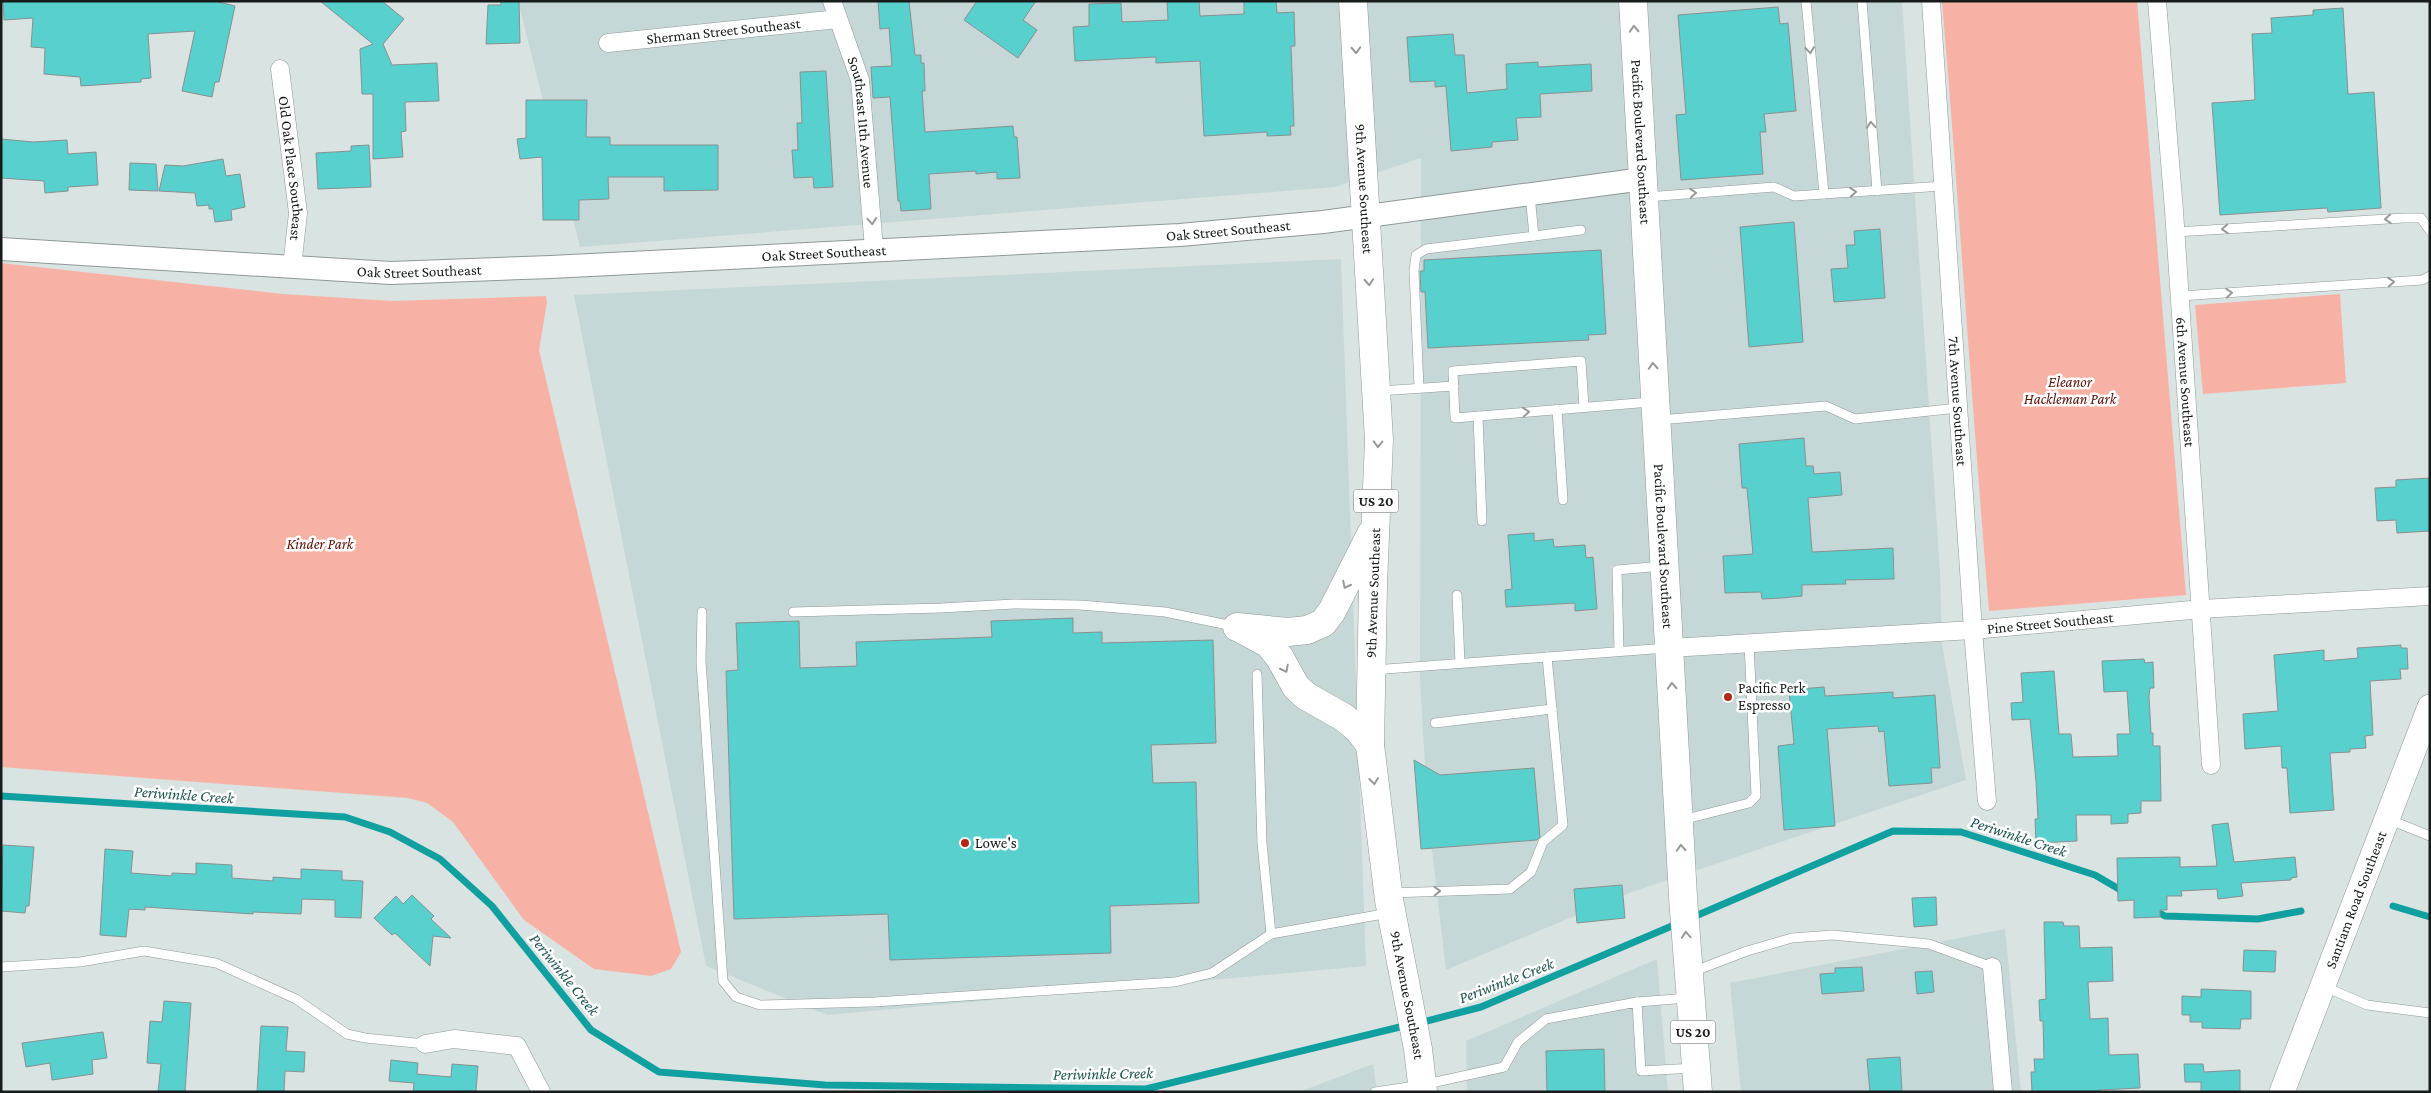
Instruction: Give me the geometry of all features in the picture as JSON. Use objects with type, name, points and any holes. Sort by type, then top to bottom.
[{"type":"highway","name":"9th Avenue Southeast","points":[[1353,1],[1379,440],[1370,745],[1390,903],[1418,1049],[1423,1088]]},
{"type":"highway","name":"Pacific Boulevard Southeast","points":[[1633,1],[1683,897],[1697,1080]]},
{"type":"highway","points":[[1237,627],[1288,632],[1307,630],[1323,623],[1336,604],[1375,526]]},
{"type":"highway","points":[[1237,627],[1269,644],[1280,658],[1296,687],[1306,696],[1343,717],[1358,730],[1370,745]]},
{"type":"main road","name":"Santiam Road Southeast","points":[[2282,1092],[2430,708]]},
{"type":"street","name":"Southeast 11th Avenue","points":[[832,1],[860,80],[874,249]]},
{"type":"street","name":"7th Avenue Southeast","points":[[1931,1],[1972,630],[1987,801]]},
{"type":"street","name":"6th Avenue Southeast","points":[[2157,1],[2176,232],[2211,765]]},
{"type":"street","name":"Sherman Street Southeast","points":[[608,43],[838,19]]},
{"type":"street","name":"Old Oak Place Southeast","points":[[280,70],[298,213],[292,267]]},
{"type":"street","name":"Oak Street Southeast","points":[[1,249],[391,273],[774,257],[874,249],[1004,245],[1180,235],[1365,217],[1530,195],[1643,188]]},
{"type":"street","name":"Pine Street Southeast","points":[[1670,648],[1972,630],[2202,609],[2430,596]]},
{"type":"street","points":[[1992,966],[2003,1092]]},
{"type":"street","points":[[425,1044],[454,1039],[517,1046],[541,1092]]},
{"type":"lane","points":[[1806,1],[1824,194]]},
{"type":"lane","points":[[1862,1],[1876,191]]},
{"type":"lane","points":[[1643,188],[1774,187],[1794,196],[1943,186]]},
{"type":"lane","points":[[1530,195],[1534,236]]},
{"type":"lane","points":[[2176,232],[2404,218],[2421,218],[2430,231]]},
{"type":"lane","points":[[1419,388],[1414,271],[1416,255],[1426,249],[1581,230]]},
{"type":"lane","points":[[2180,296],[2422,280],[2430,276]]},
{"type":"lane","points":[[1584,407],[1581,361],[1454,372],[1455,418],[1584,407],[1656,411],[1826,406],[1856,419],[1958,408]]},
{"type":"lane","points":[[1376,391],[1454,386]]},
{"type":"lane","points":[[1557,409],[1563,500]]},
{"type":"lane","points":[[1478,416],[1482,521]]},
{"type":"lane","points":[[1619,651],[1617,570],[1665,566]]},
{"type":"lane","points":[[1457,595],[1460,663]]},
{"type":"lane","points":[[793,612],[932,609],[1014,604],[1080,605],[1165,612],[1237,627]]},
{"type":"lane","points":[[702,612],[701,661],[723,981],[736,997],[760,1005],[864,1002],[1176,982],[1212,973],[1270,934],[1390,903],[1510,888],[1532,872],[1542,842],[1563,825],[1547,657]]},
{"type":"lane","points":[[1679,820],[1749,804],[1756,796],[1749,643]]},
{"type":"lane","points":[[1371,670],[1670,648]]},
{"type":"lane","points":[[1257,674],[1262,843],[1270,934]]},
{"type":"lane","points":[[1435,723],[1552,709]]},
{"type":"lane","points":[[2387,818],[2430,836]]},
{"type":"lane","points":[[1375,1092],[1423,1088],[1504,1067],[1518,1042],[1546,1019],[1637,1002],[1690,985],[1747,951],[1792,938],[1832,934],[1929,944],[1992,966]]},
{"type":"lane","points":[[1,967],[80,962],[144,952],[216,963],[296,999],[347,1034],[365,1038],[425,1044]]},
{"type":"lane","points":[[2322,986],[2367,1005],[2430,1013]]},
{"type":"lane","points":[[1637,1002],[1641,1070],[1697,1080]]},
{"type":"shaded area","points":[[518,1],[1902,1],[1940,572],[1942,644],[1966,780],[1629,893],[1446,970],[1428,816],[1420,681],[1421,158],[1335,187],[580,247]]},
{"type":"shaded area","points":[[1341,259],[1366,966],[827,1015],[706,966],[574,295]]},
{"type":"shaded area","points":[[2005,929],[2021,1092],[1741,1092],[1730,983]]},
{"type":"shaded area","points":[[1657,959],[1668,1092],[1467,1092],[1466,1041]]},
{"type":"shaded area","points":[[1373,1064],[1377,1092],[1299,1092]]},
{"type":"green space","name":"Eleanor Hackleman Park","points":[[1942,1],[2137,1],[2186,595],[1989,611]]},
{"type":"green space","name":"Kinder Park","points":[[1,263],[283,294],[392,301],[546,296],[547,302],[539,350],[681,952],[671,969],[651,976],[594,969],[524,920],[453,822],[427,803],[408,798],[1,767]]},
{"type":"green space","points":[[2340,294],[2346,383],[2203,394],[2195,305]]},
{"type":"building","points":[[3,1],[215,1],[235,6],[219,82],[215,82],[212,97],[182,91],[195,31],[148,34],[151,78],[141,79],[141,82],[81,86],[80,77],[44,74],[45,48],[31,47],[33,18],[4,20]]},
{"type":"building","points":[[320,1],[382,1],[404,19],[383,44],[392,65],[437,63],[439,101],[405,102],[406,131],[401,132],[403,157],[373,159],[373,94],[362,94],[360,49],[373,44]]},
{"type":"building","points":[[501,1],[519,1],[520,43],[486,44],[488,5],[501,5]]},
{"type":"building","points":[[878,1],[909,1],[915,55],[921,55],[921,63],[924,63],[925,91],[922,91],[925,132],[1013,126],[1014,137],[1017,137],[1020,178],[997,179],[997,172],[976,174],[976,171],[929,174],[931,209],[901,211],[900,201],[898,201],[890,97],[873,98],[871,67],[892,66],[889,28],[880,29]]},
{"type":"building","points":[[977,1],[1036,1],[1023,20],[1037,30],[1018,58],[964,20]]},
{"type":"building","points":[[1167,1],[1199,1],[1200,16],[1244,14],[1244,1],[1276,1],[1277,13],[1294,12],[1295,46],[1291,46],[1294,126],[1290,126],[1291,135],[1267,136],[1267,132],[1204,136],[1200,61],[1156,63],[1156,57],[1075,61],[1073,27],[1089,26],[1089,4],[1121,3],[1122,22],[1168,20]]},
{"type":"building","points":[[1778,7],[1780,24],[1788,23],[1796,111],[1764,114],[1766,132],[1760,132],[1763,174],[1681,180],[1676,115],[1686,114],[1678,15]]},
{"type":"building","points":[[2343,8],[2348,94],[2374,92],[2381,208],[2328,212],[2327,208],[2220,215],[2212,103],[2255,100],[2252,34],[2272,33],[2271,18],[2313,15],[2313,10]]},
{"type":"building","points":[[1453,34],[1455,55],[1464,55],[1467,93],[1507,89],[1506,64],[1538,62],[1538,67],[1591,64],[1592,91],[1540,94],[1541,117],[1516,118],[1518,140],[1492,142],[1492,147],[1451,151],[1446,86],[1435,87],[1435,81],[1410,82],[1407,37]]},
{"type":"building","points":[[826,71],[833,187],[814,188],[813,177],[794,178],[792,150],[798,150],[797,123],[802,123],[800,72]]},
{"type":"building","points":[[526,100],[587,100],[586,137],[610,137],[610,145],[718,145],[718,190],[664,191],[664,177],[608,177],[609,199],[579,200],[579,220],[543,220],[542,157],[520,159],[517,139],[526,138]]},
{"type":"building","points":[[1,139],[33,142],[67,140],[68,154],[96,152],[98,185],[68,187],[68,191],[45,193],[44,181],[1,178]]},
{"type":"building","points":[[369,145],[371,187],[318,189],[316,153],[351,151],[351,146]]},
{"type":"building","points":[[223,159],[226,176],[240,174],[245,207],[231,210],[232,220],[215,222],[213,209],[209,209],[209,205],[197,206],[195,193],[159,191],[165,165],[183,166]]},
{"type":"building","points":[[130,163],[156,164],[158,191],[129,190]]},
{"type":"building","points":[[1794,222],[1803,342],[1749,347],[1740,227]]},
{"type":"building","points":[[1880,229],[1885,298],[1834,302],[1831,269],[1848,268],[1846,245],[1855,245],[1854,231]]},
{"type":"building","points":[[1601,250],[1606,334],[1588,335],[1589,340],[1428,348],[1425,292],[1421,292],[1420,271],[1424,271],[1424,260]]},
{"type":"building","points":[[1804,438],[1806,466],[1813,466],[1814,474],[1840,472],[1842,495],[1808,498],[1812,552],[1893,548],[1894,579],[1845,580],[1846,584],[1802,585],[1802,596],[1782,598],[1762,599],[1761,592],[1725,593],[1723,556],[1753,554],[1747,488],[1742,488],[1739,444]]},
{"type":"building","points":[[2430,478],[2430,531],[2397,533],[2396,520],[2377,521],[2375,488],[2396,487],[2396,480]]},
{"type":"building","points":[[1534,533],[1534,541],[1553,539],[1554,547],[1585,545],[1586,558],[1593,557],[1597,609],[1575,611],[1575,603],[1506,607],[1505,590],[1512,589],[1508,535]]},
{"type":"building","name":"Lowe's","points":[[1073,618],[1073,633],[1102,632],[1102,643],[1213,640],[1216,743],[1151,745],[1153,783],[1196,782],[1199,903],[1110,906],[1111,953],[890,960],[888,914],[734,919],[726,671],[738,670],[736,623],[799,621],[800,668],[857,666],[856,642],[992,637],[991,621]]},
{"type":"building","points":[[2401,645],[2401,648],[2407,648],[2408,669],[2400,669],[2401,679],[2370,681],[2373,735],[2365,736],[2366,748],[2350,749],[2350,752],[2330,753],[2334,810],[2290,813],[2287,768],[2282,768],[2281,746],[2245,749],[2243,714],[2278,711],[2274,655],[2324,650],[2324,661],[2358,658],[2357,648]]},
{"type":"building","points":[[2144,659],[2145,663],[2153,662],[2154,688],[2150,688],[2149,696],[2151,733],[2153,733],[2153,746],[2160,746],[2161,801],[2141,801],[2141,813],[2128,814],[2128,823],[2111,824],[2111,815],[2076,815],[2077,841],[2036,843],[2035,819],[2038,819],[2030,719],[2012,720],[2011,703],[2023,702],[2021,673],[2054,671],[2059,734],[2071,734],[2073,757],[2118,756],[2117,734],[2130,734],[2127,691],[2104,692],[2102,661]]},
{"type":"building","points":[[1824,687],[1825,696],[1893,692],[1893,698],[1935,695],[1940,768],[1931,768],[1932,783],[1889,786],[1884,731],[1879,732],[1878,726],[1827,729],[1835,826],[1784,830],[1778,746],[1794,744],[1789,690]]},
{"type":"building","points":[[1414,760],[1440,775],[1534,768],[1540,837],[1537,840],[1421,849]]},
{"type":"building","points":[[2228,823],[2234,862],[2295,857],[2297,877],[2291,878],[2291,880],[2241,883],[2243,896],[2218,899],[2217,889],[2181,891],[2182,896],[2167,896],[2167,910],[2160,910],[2160,917],[2134,918],[2134,900],[2118,901],[2117,858],[2180,857],[2180,867],[2217,866],[2212,825]]},
{"type":"building","points":[[3,845],[34,847],[29,906],[26,906],[25,913],[1,911]]},
{"type":"building","points":[[105,849],[133,851],[131,873],[172,876],[172,873],[196,874],[196,863],[232,865],[232,878],[273,881],[273,877],[301,879],[301,869],[342,871],[342,880],[363,881],[361,918],[335,917],[335,900],[302,899],[301,914],[253,912],[253,914],[145,907],[145,910],[129,909],[126,937],[100,935]]},
{"type":"building","points":[[1622,885],[1625,918],[1577,923],[1574,889]]},
{"type":"building","points":[[412,895],[434,916],[431,919],[451,938],[433,936],[430,966],[395,933],[392,935],[374,918],[396,896],[403,904]]},
{"type":"building","points":[[1936,897],[1937,925],[1914,927],[1912,898]]},
{"type":"building","points":[[2044,922],[2063,922],[2064,926],[2079,926],[2080,948],[2112,947],[2113,981],[2088,982],[2090,1019],[2108,1018],[2109,1055],[2138,1054],[2140,1088],[2099,1090],[2099,1092],[2032,1092],[2031,1072],[2035,1072],[2034,1059],[2044,1059],[2043,1021],[2040,1021],[2039,1000],[2046,999]]},
{"type":"building","points":[[2244,950],[2276,951],[2275,972],[2243,971]]},
{"type":"building","points":[[1862,967],[1864,991],[1822,994],[1820,974],[1835,973],[1835,968]]},
{"type":"building","points":[[1932,971],[1934,992],[1917,994],[1915,972]]},
{"type":"building","points":[[2201,989],[2251,991],[2251,1019],[2241,1019],[2240,1029],[2202,1028],[2202,1022],[2190,1022],[2190,1015],[2182,1015],[2182,996],[2201,997]]},
{"type":"building","points":[[164,1001],[191,1003],[185,1092],[158,1092],[161,1064],[147,1063],[150,1021],[162,1022]]},
{"type":"building","points":[[261,1026],[288,1027],[286,1051],[305,1052],[304,1072],[285,1071],[284,1092],[257,1092]]},
{"type":"building","points":[[103,1032],[107,1058],[92,1060],[93,1074],[52,1080],[50,1063],[26,1067],[22,1043]]},
{"type":"building","points":[[1604,1049],[1605,1092],[1547,1092],[1546,1051]]},
{"type":"building","points":[[1900,1057],[1902,1092],[1870,1092],[1867,1059]]},
{"type":"building","points":[[391,1060],[418,1063],[417,1074],[451,1077],[452,1064],[478,1066],[476,1091],[413,1092],[414,1083],[389,1081]]},
{"type":"building","points":[[2184,1064],[2203,1064],[2204,1072],[2240,1070],[2240,1092],[2201,1092],[2201,1082],[2185,1082]]},
{"type":"waterway","name":"Periwinkle Creek","points":[[1,796],[345,817],[390,832],[440,859],[492,906],[591,1030],[659,1072],[825,1085],[1146,1089],[1408,1025]]},
{"type":"waterway","name":"Periwinkle Creek","points":[[1691,918],[1893,831],[1961,832],[2095,875],[2124,892]]},
{"type":"waterway","name":"Periwinkle Creek","points":[[2393,906],[2430,917]]},
{"type":"waterway","name":"Periwinkle Creek","points":[[2152,909],[2165,916],[2258,919],[2301,911]]},
{"type":"waterway","name":"Periwinkle Creek","points":[[1419,1023],[1481,1007],[1679,923]]},
{"type":"place","name":"Pacific Perk Espresso","points":[[1728,697]]},
{"type":"place","name":"Lowe's","points":[[965,843]]}]
